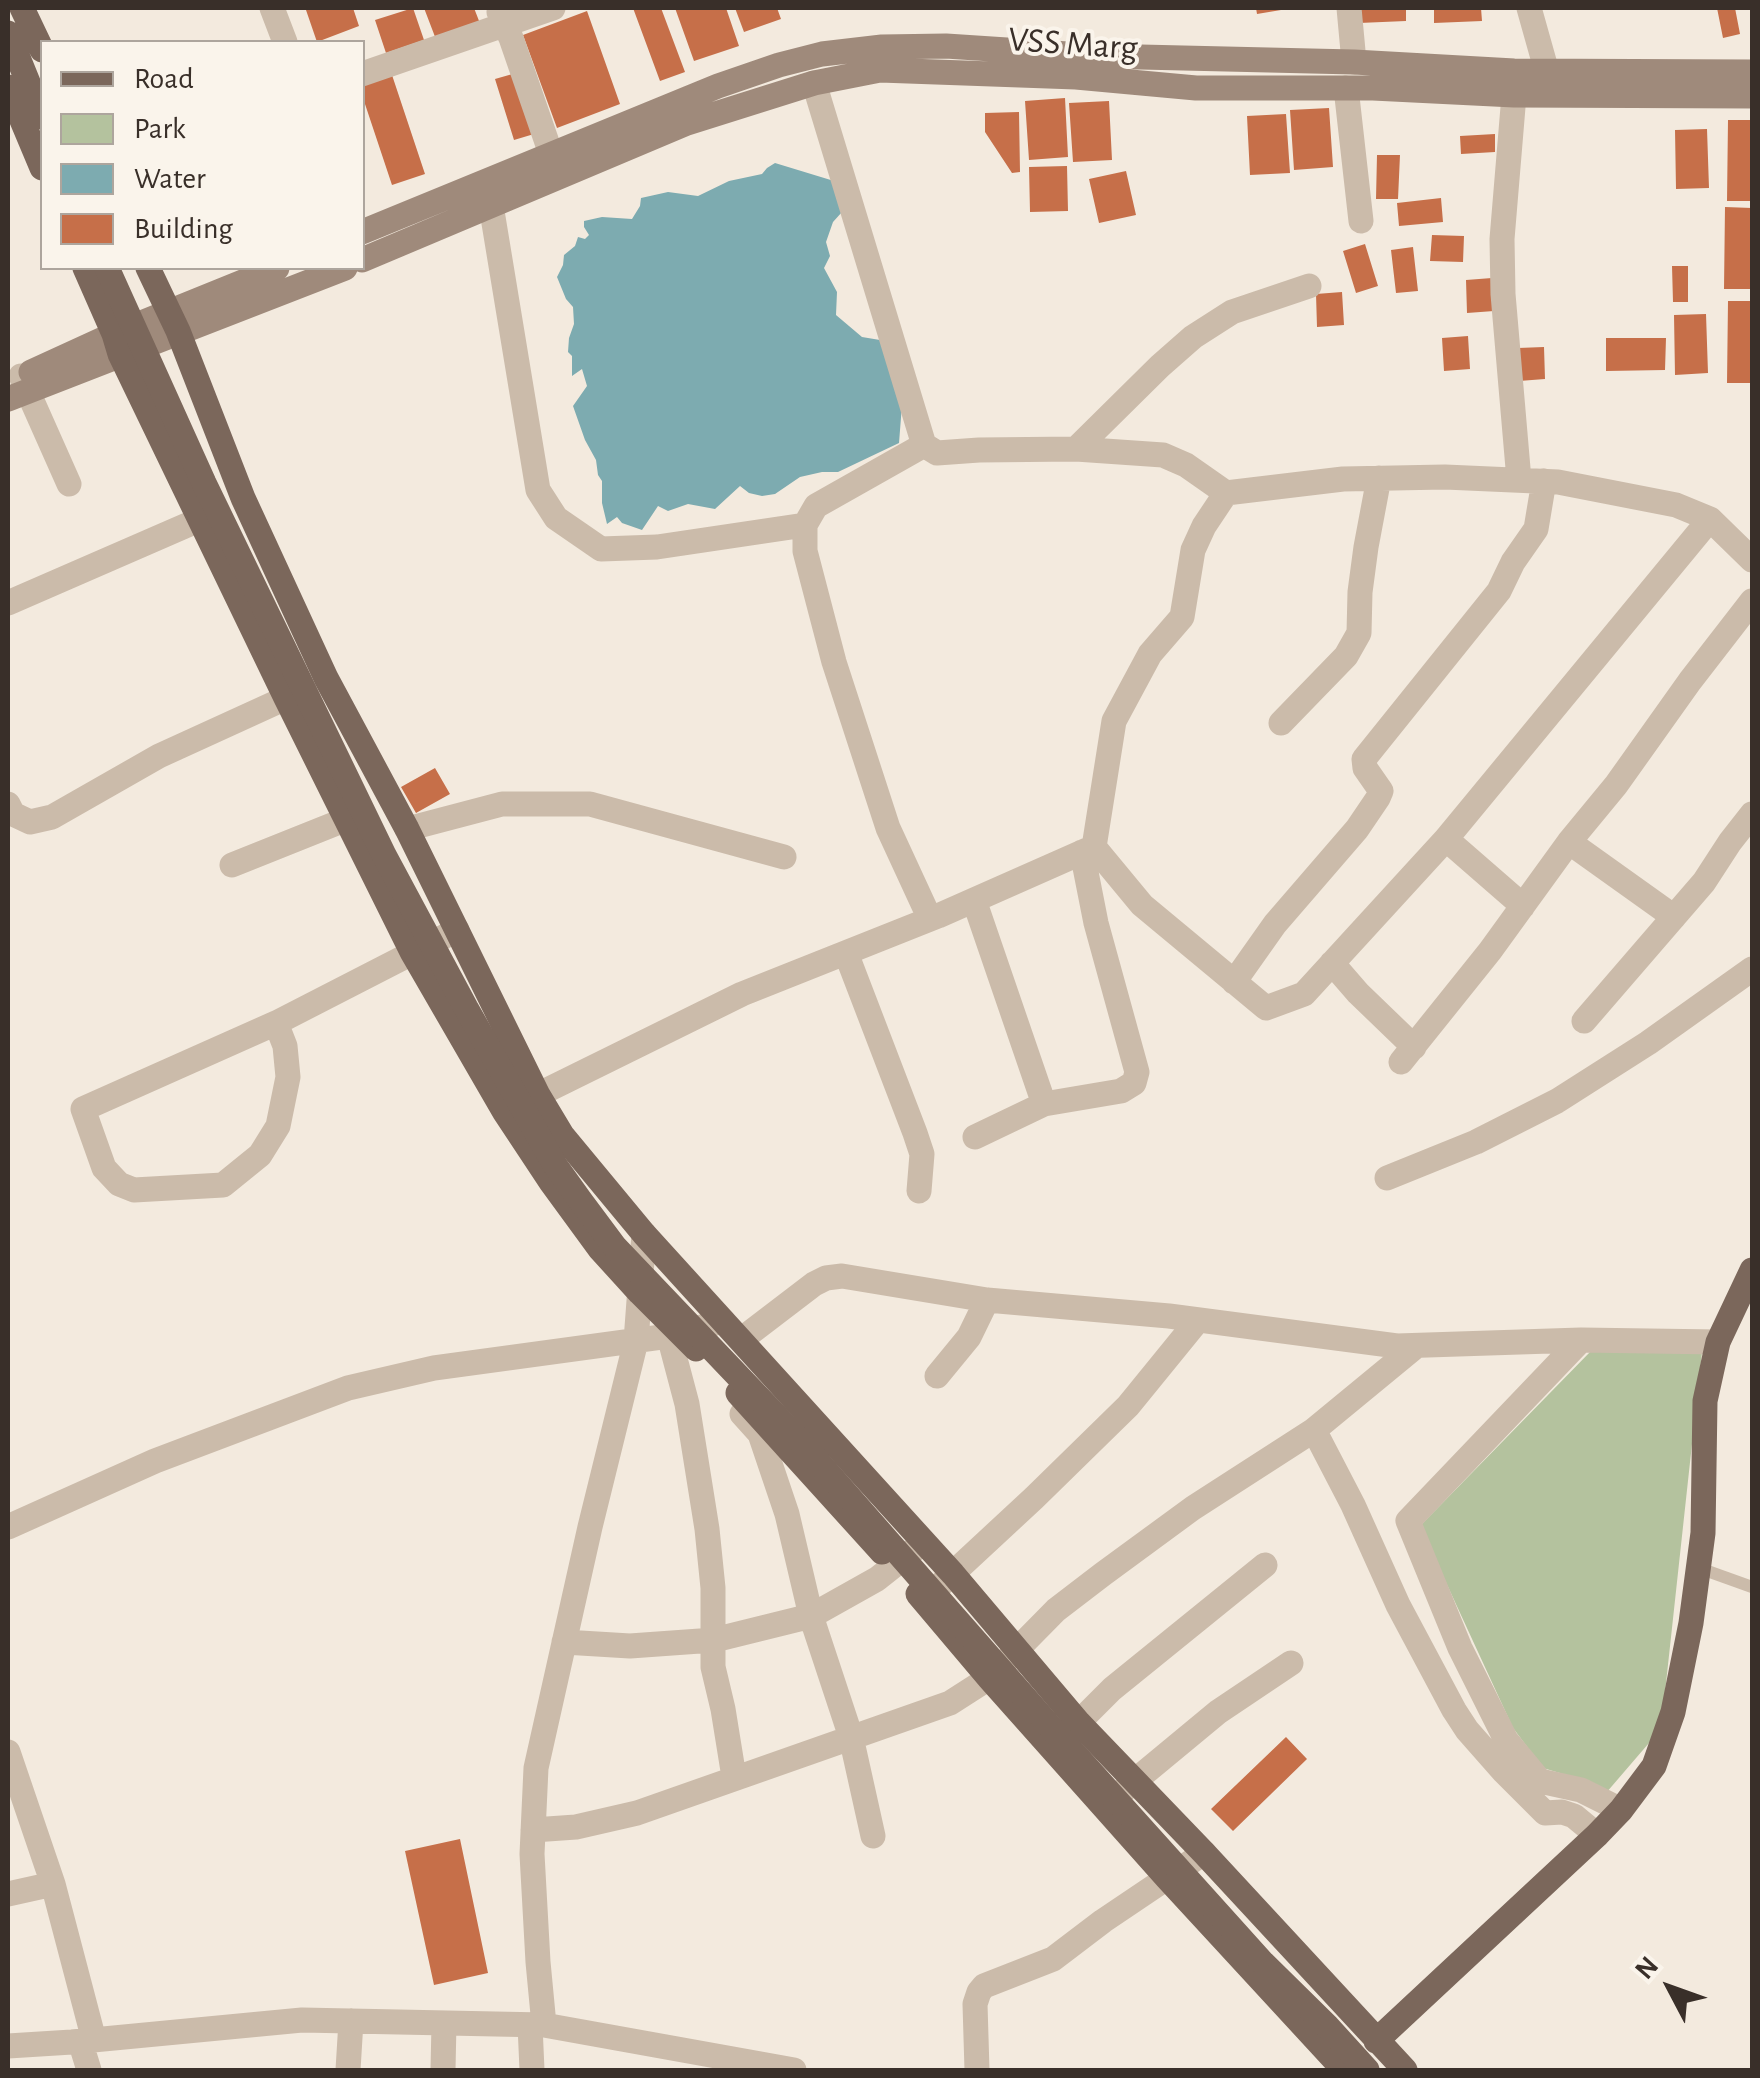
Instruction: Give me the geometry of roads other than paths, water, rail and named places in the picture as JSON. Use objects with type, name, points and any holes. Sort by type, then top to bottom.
[{"type":"main road","points":[[22,8],[40,46]]},
{"type":"main road","points":[[8,33],[40,111]]},
{"type":"main road","points":[[365,231],[718,86],[779,65],[822,54],[881,59]]},
{"type":"main road","points":[[949,58],[1098,56],[1367,71],[1752,72]]},
{"type":"main road","name":"VSS Marg","points":[[365,259],[687,123],[881,59],[949,58],[1076,77],[1196,88],[1346,88],[1367,71],[1514,95],[1752,96]]},
{"type":"main road","points":[[8,87],[40,163]]},
{"type":"main road","points":[[86,270],[117,344],[286,698],[412,952],[504,1111],[576,1216],[674,1334],[735,1389],[1104,1808],[1344,2070]]},
{"type":"main road","points":[[108,270],[220,516],[384,855],[466,1008],[572,1188],[615,1247],[800,1441],[1054,1732],[1263,1963],[1367,2070]]},
{"type":"main road","points":[[149,270],[174,322],[251,516],[326,678],[562,1136],[644,1234],[924,1542],[1079,1723],[1405,2070]]},
{"type":"main road","points":[[174,322],[273,270]]},
{"type":"main road","points":[[16,386],[174,322],[339,270]]},
{"type":"main road","points":[[1376,2041],[1597,1835],[1654,1766],[1674,1712],[1691,1623],[1703,1533],[1705,1401],[1722,1333],[1750,1274]]},
{"type":"street","points":[[272,8],[284,40]]},
{"type":"street","points":[[365,73],[500,16],[553,8]]},
{"type":"street","points":[[1348,8],[1367,71]]},
{"type":"street","points":[[1529,8],[1547,72]]},
{"type":"street","points":[[500,16],[551,154]]},
{"type":"street","points":[[814,83],[924,445],[937,453],[1076,449],[1163,455],[1186,465],[1226,493],[1343,479],[1446,477],[1558,482],[1676,505],[1710,518],[1752,560]]},
{"type":"street","points":[[1346,88],[1360,221]]},
{"type":"street","points":[[1234,982],[1275,924],[1357,829],[1378,798],[1381,790],[1365,768],[1364,759],[1498,591],[1512,562],[1536,529],[1503,294],[1502,239],[1514,95]]},
{"type":"street","points":[[491,205],[538,490],[556,518],[601,549],[657,547],[804,525]]},
{"type":"street","points":[[1076,449],[1193,337],[1232,312],[1309,286]]},
{"type":"street","points":[[16,386],[70,484]]},
{"type":"street","points":[[924,445],[816,506],[804,525],[805,551],[834,662],[888,828],[930,919]]},
{"type":"street","points":[[1281,723],[1346,656],[1359,633],[1364,562],[1379,478]]},
{"type":"street","points":[[975,1137],[1044,1104],[1121,1091],[1134,1082],[1137,1072],[1096,923],[1088,850],[1114,722],[1150,654],[1182,618],[1193,550],[1226,493]]},
{"type":"street","points":[[1088,850],[1142,905],[1266,1008],[1304,994],[1446,839],[1710,518]]},
{"type":"street","points":[[8,604],[201,519]]},
{"type":"street","points":[[1332,963],[1407,1054],[1490,951],[1752,601]]},
{"type":"street","points":[[8,804],[13,814],[30,822],[52,817],[159,756],[286,698]]},
{"type":"street","points":[[407,829],[502,804],[590,804],[784,857]]},
{"type":"street","points":[[232,865],[347,819]]},
{"type":"street","points":[[1584,1021],[1704,882],[1751,819]]},
{"type":"street","points":[[1446,839],[1523,906]]},
{"type":"street","points":[[1570,842],[1674,916]]},
{"type":"street","points":[[504,1111],[742,994],[1088,850]]},
{"type":"street","points":[[974,900],[1044,1104]]},
{"type":"street","points":[[276,1022],[285,1046],[288,1077],[278,1126],[260,1155],[222,1185],[134,1190],[119,1184],[104,1168],[83,1109],[276,1022],[457,930]]},
{"type":"street","points":[[846,953],[922,1154],[919,1191]]},
{"type":"street","points":[[1387,1178],[1476,1142],[1558,1102],[1752,969]]},
{"type":"street","points":[[532,2070],[537,2025],[533,1830],[536,1768],[636,1341],[644,1234]]},
{"type":"street","points":[[8,1528],[155,1461],[348,1388],[434,1368],[674,1334],[733,1330],[826,1278],[842,1276],[987,1300],[1198,1320],[1398,1346],[1722,1333]]},
{"type":"street","points":[[937,1376],[969,1338],[987,1300]]},
{"type":"street","points":[[923,1600],[1128,1406],[1198,1320]]},
{"type":"street","points":[[674,1334],[708,1529],[713,1588],[712,1667],[734,1777]]},
{"type":"street","points":[[1581,1340],[1408,1521],[1460,1648],[1506,1740],[1540,1780],[1581,1790],[1621,1810]]},
{"type":"street","points":[[533,1830],[576,1827],[637,1812],[950,1703],[989,1678],[1056,1610],[1193,1508],[1314,1430],[1416,1346]]},
{"type":"street","points":[[762,1362],[728,1397],[760,1434],[787,1514],[811,1616],[852,1737],[873,1836]]},
{"type":"street","points":[[1314,1430],[1354,1505],[1398,1604],[1467,1730],[1545,1812],[1574,1816],[1597,1835]]},
{"type":"street","points":[[564,1642],[630,1646],[714,1640],[811,1616],[876,1579],[924,1542]]},
{"type":"street","points":[[1052,1749],[1112,1689],[1265,1565]]},
{"type":"street","points":[[1104,1808],[1218,1712],[1290,1663]]},
{"type":"street","points":[[8,1752],[53,1884],[87,2041],[89,2070]]},
{"type":"street","points":[[977,2070],[975,2004],[984,1986],[1053,1959],[1204,1853]]},
{"type":"street","points":[[8,1894],[53,1884]]},
{"type":"street","points":[[8,2046],[302,2020],[537,2025],[739,2065],[794,2070]]},
{"type":"street","points":[[348,2070],[351,2021]]},
{"type":"street","points":[[443,2070],[444,2023]]},
{"type":"street","points":[[1353,2070],[1376,2041]]},
{"type":"lane","points":[[1698,1568],[1752,1587]]},
{"type":"water","points":[[775,163],[834,181],[842,212],[833,222],[826,242],[830,256],[824,268],[837,292],[836,315],[862,337],[880,340],[904,379],[899,443],[838,472],[800,477],[775,494],[762,496],[740,486],[715,509],[688,504],[668,511],[658,506],[642,530],[622,523],[617,517],[607,524],[596,460],[573,406],[587,386],[582,369],[572,376],[572,356],[568,352],[573,307],[557,277],[564,255],[575,246],[578,237],[585,239],[589,235],[584,221],[602,217],[632,219],[641,198],[668,192],[698,196],[729,181],[762,174]]}]
